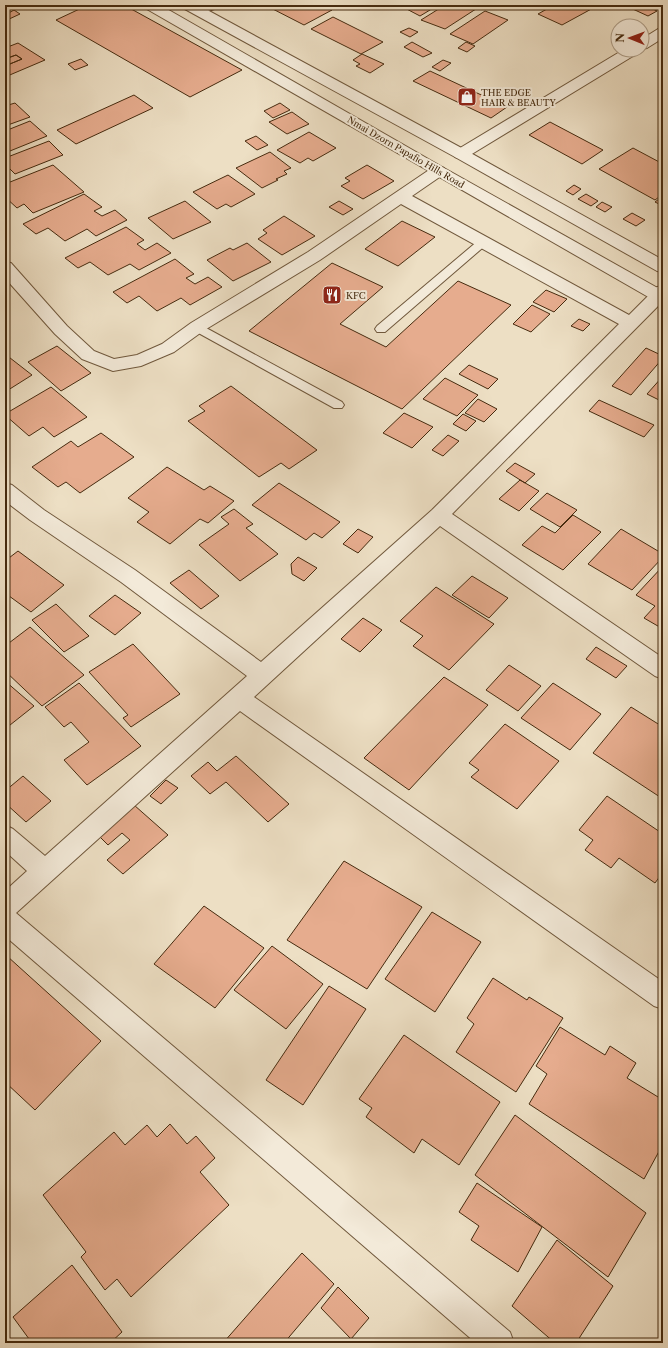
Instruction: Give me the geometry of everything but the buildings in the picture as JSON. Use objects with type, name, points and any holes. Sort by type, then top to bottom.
[{"type":"street","name":"Nmai Dzorn Papafio Hills Road","points":[[150,5],[438,171],[661,294]]},
{"type":"street","points":[[193,8],[461,154],[663,267]]},
{"type":"street","points":[[650,39],[663,32]]},
{"type":"street","points":[[461,154],[620,58]]},
{"type":"street","points":[[5,267],[61,330],[88,355],[114,365],[141,360],[168,348],[197,327],[314,256],[438,171]]},
{"type":"street","points":[[402,197],[630,323]]},
{"type":"street","points":[[5,907],[239,698],[262,675],[438,515],[630,323],[661,294]]},
{"type":"street","points":[[5,490],[37,515],[128,576],[262,675]]},
{"type":"street","points":[[438,515],[663,670]]},
{"type":"street","points":[[239,698],[663,997]]},
{"type":"street","points":[[5,836],[44,871]]},
{"type":"street","points":[[5,920],[499,1343]]},
{"type":"lane","points":[[193,8],[218,5]]},
{"type":"lane","points":[[381,329],[483,242]]},
{"type":"lane","points":[[197,327],[338,405]]},
{"type":"place","name":"THE EDGE HAIR & BEAUTY","points":[[467,97]]},
{"type":"place","name":"KFC","points":[[332,295]]}]
